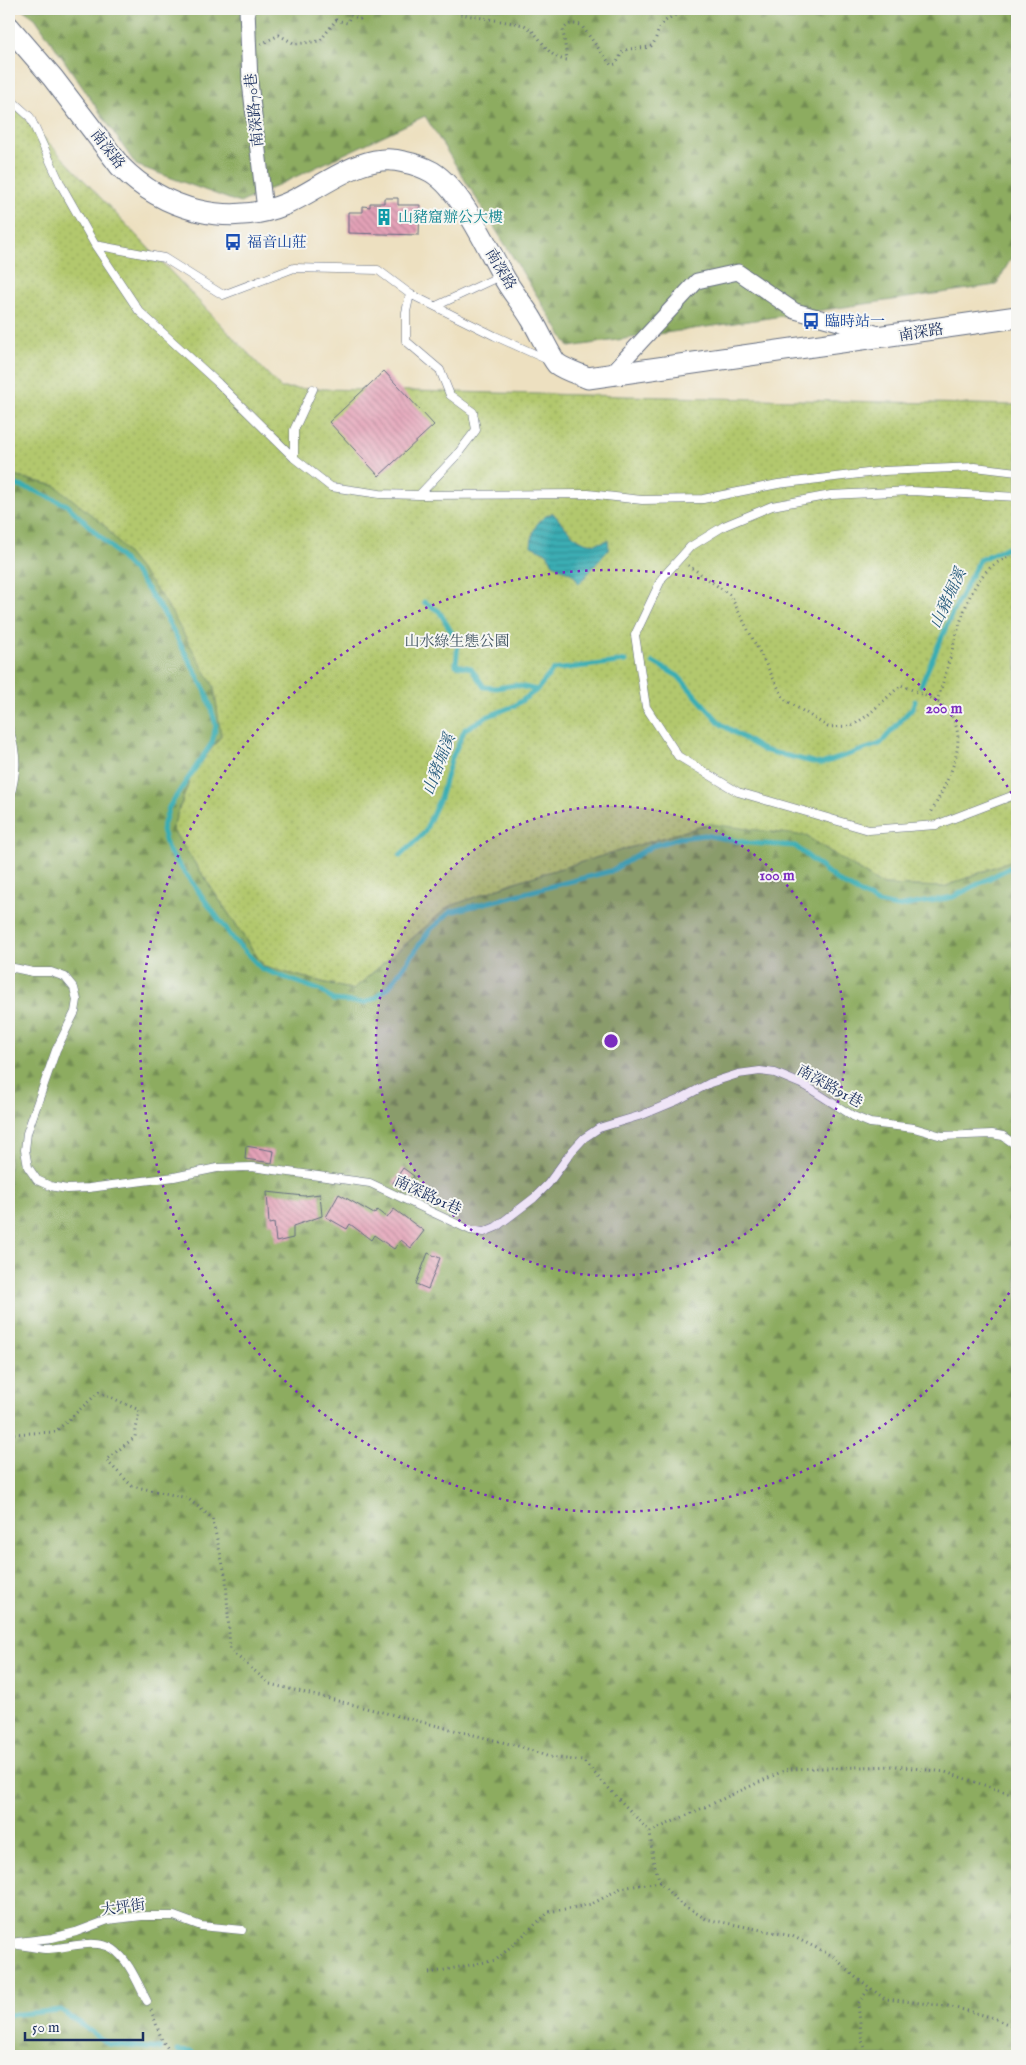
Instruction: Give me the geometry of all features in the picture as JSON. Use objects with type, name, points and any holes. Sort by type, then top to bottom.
[{"type":"main road","name":"南深路","points":[[9,27],[53,78],[120,166],[145,188],[166,200],[190,210],[210,214],[235,214],[265,210],[286,204],[365,164],[386,160],[401,160],[432,172],[445,182],[462,204],[502,275],[532,318],[557,364],[588,378],[1017,318]]},
{"type":"street","name":"南深路70巷","points":[[247,9],[250,82],[265,210]]},
{"type":"street","points":[[610,375],[697,281],[738,272],[795,311],[888,336]]},
{"type":"lane","points":[[9,98],[30,117],[61,185],[95,244],[139,312],[218,383],[294,458],[331,487],[380,494],[588,494],[642,500],[703,499],[778,484],[884,471],[975,468],[1017,472]]},
{"type":"lane","points":[[95,244],[164,258],[223,295],[294,268],[378,270],[410,294],[557,364]]},
{"type":"lane","points":[[436,306],[502,275]]},
{"type":"lane","points":[[410,294],[406,312],[406,341],[440,370],[450,395],[473,412],[476,430],[456,456],[418,495]]},
{"type":"lane","points":[[294,458],[294,430],[312,389]]},
{"type":"lane","points":[[1017,497],[912,491],[831,495],[772,506],[724,526],[690,547],[662,578],[635,635],[646,707],[678,756],[738,792],[869,830],[936,825],[1017,794]]},
{"type":"lane","points":[[9,730],[15,748],[17,764],[9,800]]},
{"type":"lane","name":"南深路91巷","points":[[9,967],[32,972],[52,972],[65,977],[74,988],[77,1000],[75,1012],[56,1050],[27,1132],[25,1150],[28,1167],[37,1180],[50,1186],[67,1189],[89,1188],[174,1177],[217,1168],[252,1167],[370,1183],[470,1230],[484,1232],[496,1227],[534,1198],[548,1184],[572,1150],[584,1138],[599,1128],[642,1115],[678,1100],[710,1082],[738,1074],[760,1071],[776,1073],[806,1086],[853,1116],[870,1123],[914,1128],[942,1136],[997,1135],[1008,1140],[1017,1149]]},
{"type":"lane","name":"大坪街","points":[[9,1943],[52,1938],[76,1932],[108,1920],[142,1916],[174,1916],[201,1926],[242,1930]]},
{"type":"lane","name":"大坪街","points":[[9,1943],[45,1949],[95,1944],[105,1945],[114,1950],[125,1962],[147,2001]]},
{"type":"path","points":[[248,45],[263,44],[279,35],[295,44],[320,41],[336,20],[347,23],[350,15],[360,19],[365,9]]},
{"type":"path","points":[[452,9],[460,14],[524,25],[532,29],[549,52],[558,59],[567,60],[563,30],[566,25],[573,23],[581,25],[610,65],[616,64],[623,52],[629,49],[650,47],[656,42],[660,27],[668,19],[688,9]]},
{"type":"path","points":[[937,702],[968,598],[980,578],[1000,560],[1017,554]]},
{"type":"path","points":[[679,559],[730,595],[784,699],[828,727],[852,726],[868,715],[901,685],[937,702],[952,716],[959,733],[957,753],[952,771],[924,826]]},
{"type":"path","points":[[9,1434],[55,1432],[99,1392],[140,1410],[135,1437],[106,1460],[132,1486],[187,1498],[212,1518],[226,1578],[230,1650],[270,1684],[522,1747],[549,1757],[582,1761],[650,1832],[653,1860],[660,1882],[678,1902],[706,1919],[792,1936],[833,1956],[854,1976],[885,1999],[948,2006],[991,2017],[1017,2028]]},
{"type":"path","points":[[650,1832],[788,1769],[896,1766],[944,1772],[1017,1796]]},
{"type":"path","points":[[429,1973],[496,1960],[549,1912],[592,1904],[621,1888],[660,1882]]},
{"type":"path","points":[[868,2056],[862,2041],[858,2004],[870,1987]]},
{"type":"path","points":[[147,2001],[162,2040],[173,2056]]},
{"type":"green space","points":[[22,9],[1017,9],[1017,248],[996,285],[569,347],[425,116],[240,203],[136,165],[35,18]]},
{"type":"green space","name":"山水綠生態公園","points":[[9,101],[281,388],[1017,405],[1017,858],[944,887],[882,885],[806,836],[448,907],[353,990],[264,967],[172,829],[191,776],[221,736],[56,486],[9,475]]},
{"type":"green space","points":[[9,475],[56,486],[105,526],[163,598],[214,687],[221,736],[191,776],[172,829],[264,967],[353,990],[448,907],[518,881],[709,824],[806,836],[882,885],[944,887],[1017,858],[1017,2056],[9,2056]]},
{"type":"water","points":[[553,513],[571,533],[583,541],[599,543],[608,540],[609,549],[579,584],[574,575],[553,564],[547,553],[531,546],[536,525],[547,515]]},
{"type":"building","name":"山豬窟辦公大樓","points":[[384,198],[398,198],[398,205],[420,205],[419,235],[348,233],[348,212],[363,212],[363,206],[370,207],[370,203],[384,203]]},
{"type":"building","points":[[384,371],[434,425],[379,476],[329,422]]},
{"type":"building","points":[[246,1146],[274,1151],[272,1163],[245,1159]]},
{"type":"building","points":[[403,1168],[414,1176],[404,1191],[393,1183]]},
{"type":"building","points":[[267,1192],[304,1196],[320,1194],[322,1216],[293,1226],[293,1238],[276,1242],[274,1223],[269,1224]]},
{"type":"building","points":[[339,1194],[374,1214],[377,1210],[387,1218],[394,1209],[424,1231],[411,1248],[401,1240],[394,1249],[374,1235],[371,1240],[350,1224],[347,1229],[326,1217]]},
{"type":"building","points":[[428,1253],[440,1258],[428,1289],[416,1284]]},
{"type":"waterway","points":[[9,483],[33,490],[67,505],[138,576],[163,612],[206,692],[216,725],[212,743],[169,807],[162,830],[168,850],[234,940],[262,969],[322,991],[333,1000],[364,1003],[375,998],[389,987],[430,930],[450,912],[611,871],[652,846],[679,838],[705,835],[748,843],[795,846],[838,881],[878,903],[897,907],[953,897],[1017,864]]},
{"type":"waterway","name":"山豬堀溪","points":[[921,685],[951,616],[979,560],[1012,545],[1017,546]]},
{"type":"waterway","points":[[424,602],[439,611],[458,643],[456,665],[471,668],[484,687],[496,688],[515,685],[537,690]]},
{"type":"waterway","name":"山豬堀溪","points":[[400,856],[424,833],[440,798],[451,760],[465,729],[486,717],[514,706],[537,690],[553,670],[626,661]]},
{"type":"waterway","name":"山豬堀溪","points":[[653,662],[678,676],[721,724],[763,750],[821,764],[880,744],[912,708],[915,701]]},
{"type":"waterway","points":[[9,2015],[61,2010],[108,2044],[160,2049]]},
{"type":"waterway","points":[[178,2051],[192,2052]]},
{"type":"place","name":"山豬窟辦公大樓","points":[[384,217]]},
{"type":"place","name":"福音山莊","points":[[233,242]]},
{"type":"place","name":"臨時站一","points":[[811,321]]}]
